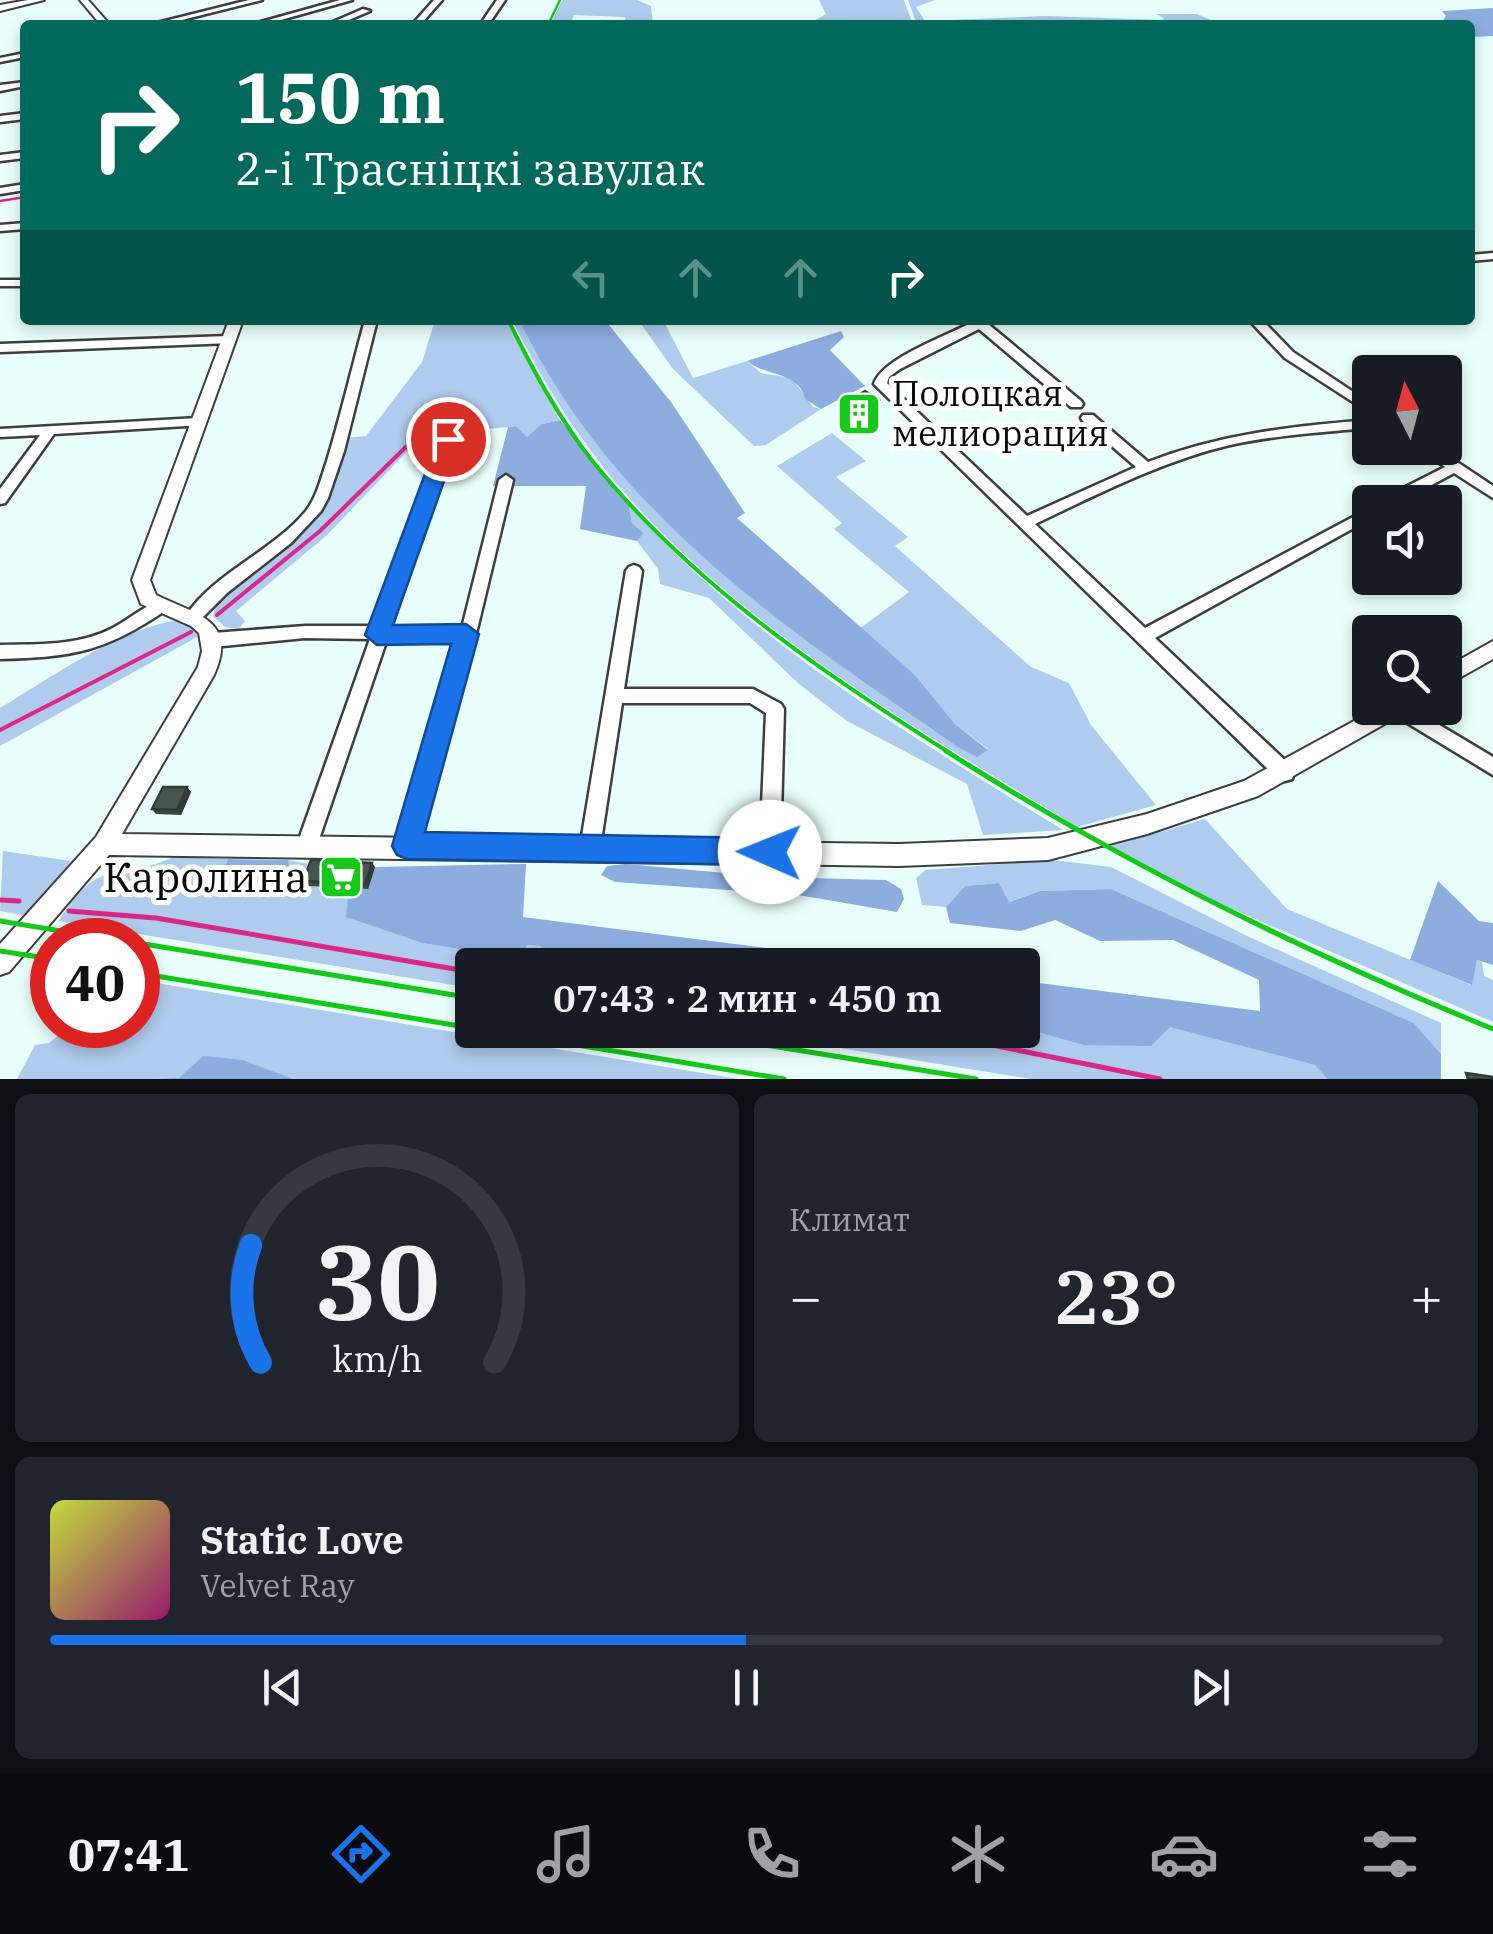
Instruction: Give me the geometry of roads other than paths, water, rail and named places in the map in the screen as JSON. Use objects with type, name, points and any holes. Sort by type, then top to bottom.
[{"type":"street","points":[[0,8],[40,0]]},
{"type":"street","points":[[84,0],[102,20]]},
{"type":"street","points":[[174,20],[258,0]]},
{"type":"street","points":[[273,20],[348,0]]},
{"type":"street","points":[[358,20],[380,0]]},
{"type":"street","points":[[420,20],[438,0]]},
{"type":"street","points":[[344,20],[366,12]]},
{"type":"street","points":[[0,963],[104,844],[198,687],[213,653],[213,640],[193,617],[160,606],[142,590],[143,570],[234,325]]},
{"type":"street","points":[[193,617],[222,586],[281,540],[319,502],[370,325]]},
{"type":"street","points":[[977,325],[883,374],[880,384],[1285,773]]},
{"type":"street","points":[[986,325],[1076,404]]},
{"type":"street","points":[[1260,325],[1290,355],[1352,397]]},
{"type":"street","points":[[0,348],[228,340]]},
{"type":"street","points":[[1088,418],[1145,468]]},
{"type":"street","points":[[0,433],[198,422]]},
{"type":"street","points":[[1025,524],[1145,468],[1210,445],[1268,433],[1352,426]]},
{"type":"street","points":[[0,499],[49,432]]},
{"type":"street","points":[[307,845],[448,439]]},
{"type":"street","points":[[1452,465],[1493,493]]},
{"type":"street","points":[[1421,485],[1455,467]]},
{"type":"street","points":[[407,846],[506,480]]},
{"type":"street","points":[[1143,636],[1352,523]]},
{"type":"street","points":[[590,848],[634,572]]},
{"type":"street","points":[[0,652],[89,648],[121,634],[160,606]]},
{"type":"street","points":[[213,640],[305,632],[466,634]]},
{"type":"street","points":[[1462,668],[1493,649]]},
{"type":"street","points":[[613,696],[753,696],[775,709],[770,852]]},
{"type":"street","points":[[104,844],[979,854],[1048,849],[1147,824],[1285,773],[1367,725]]},
{"type":"street","points":[[1424,725],[1493,767]]},
{"type":"waterway","points":[[0,201],[20,198]]},
{"type":"waterway","points":[[217,615],[320,531],[415,438]]},
{"type":"waterway","points":[[0,730],[191,632]]},
{"type":"waterway","points":[[0,900],[19,901]]},
{"type":"waterway","points":[[69,911],[156,918],[455,969]]},
{"type":"waterway","points":[[1007,1048],[1160,1079]]},
{"type":"railway","points":[[550,20],[560,0]]},
{"type":"railway","points":[[511,325],[578,442],[669,544],[804,656],[950,753]]},
{"type":"railway","points":[[946,751],[1078,830],[1213,902],[1352,969],[1493,1029]]},
{"type":"railway","points":[[0,921],[30,926]]},
{"type":"railway","points":[[160,947],[455,995]]},
{"type":"railway","points":[[0,951],[30,956]]},
{"type":"railway","points":[[160,977],[455,1025]]},
{"type":"railway","points":[[595,1048],[784,1079]]},
{"type":"railway","points":[[784,1048],[976,1079]]},
{"type":"place","name":"Полоцкая мелиорация","points":[[859,414]]},
{"type":"place","name":"Каролина","points":[[341,877]]}]
